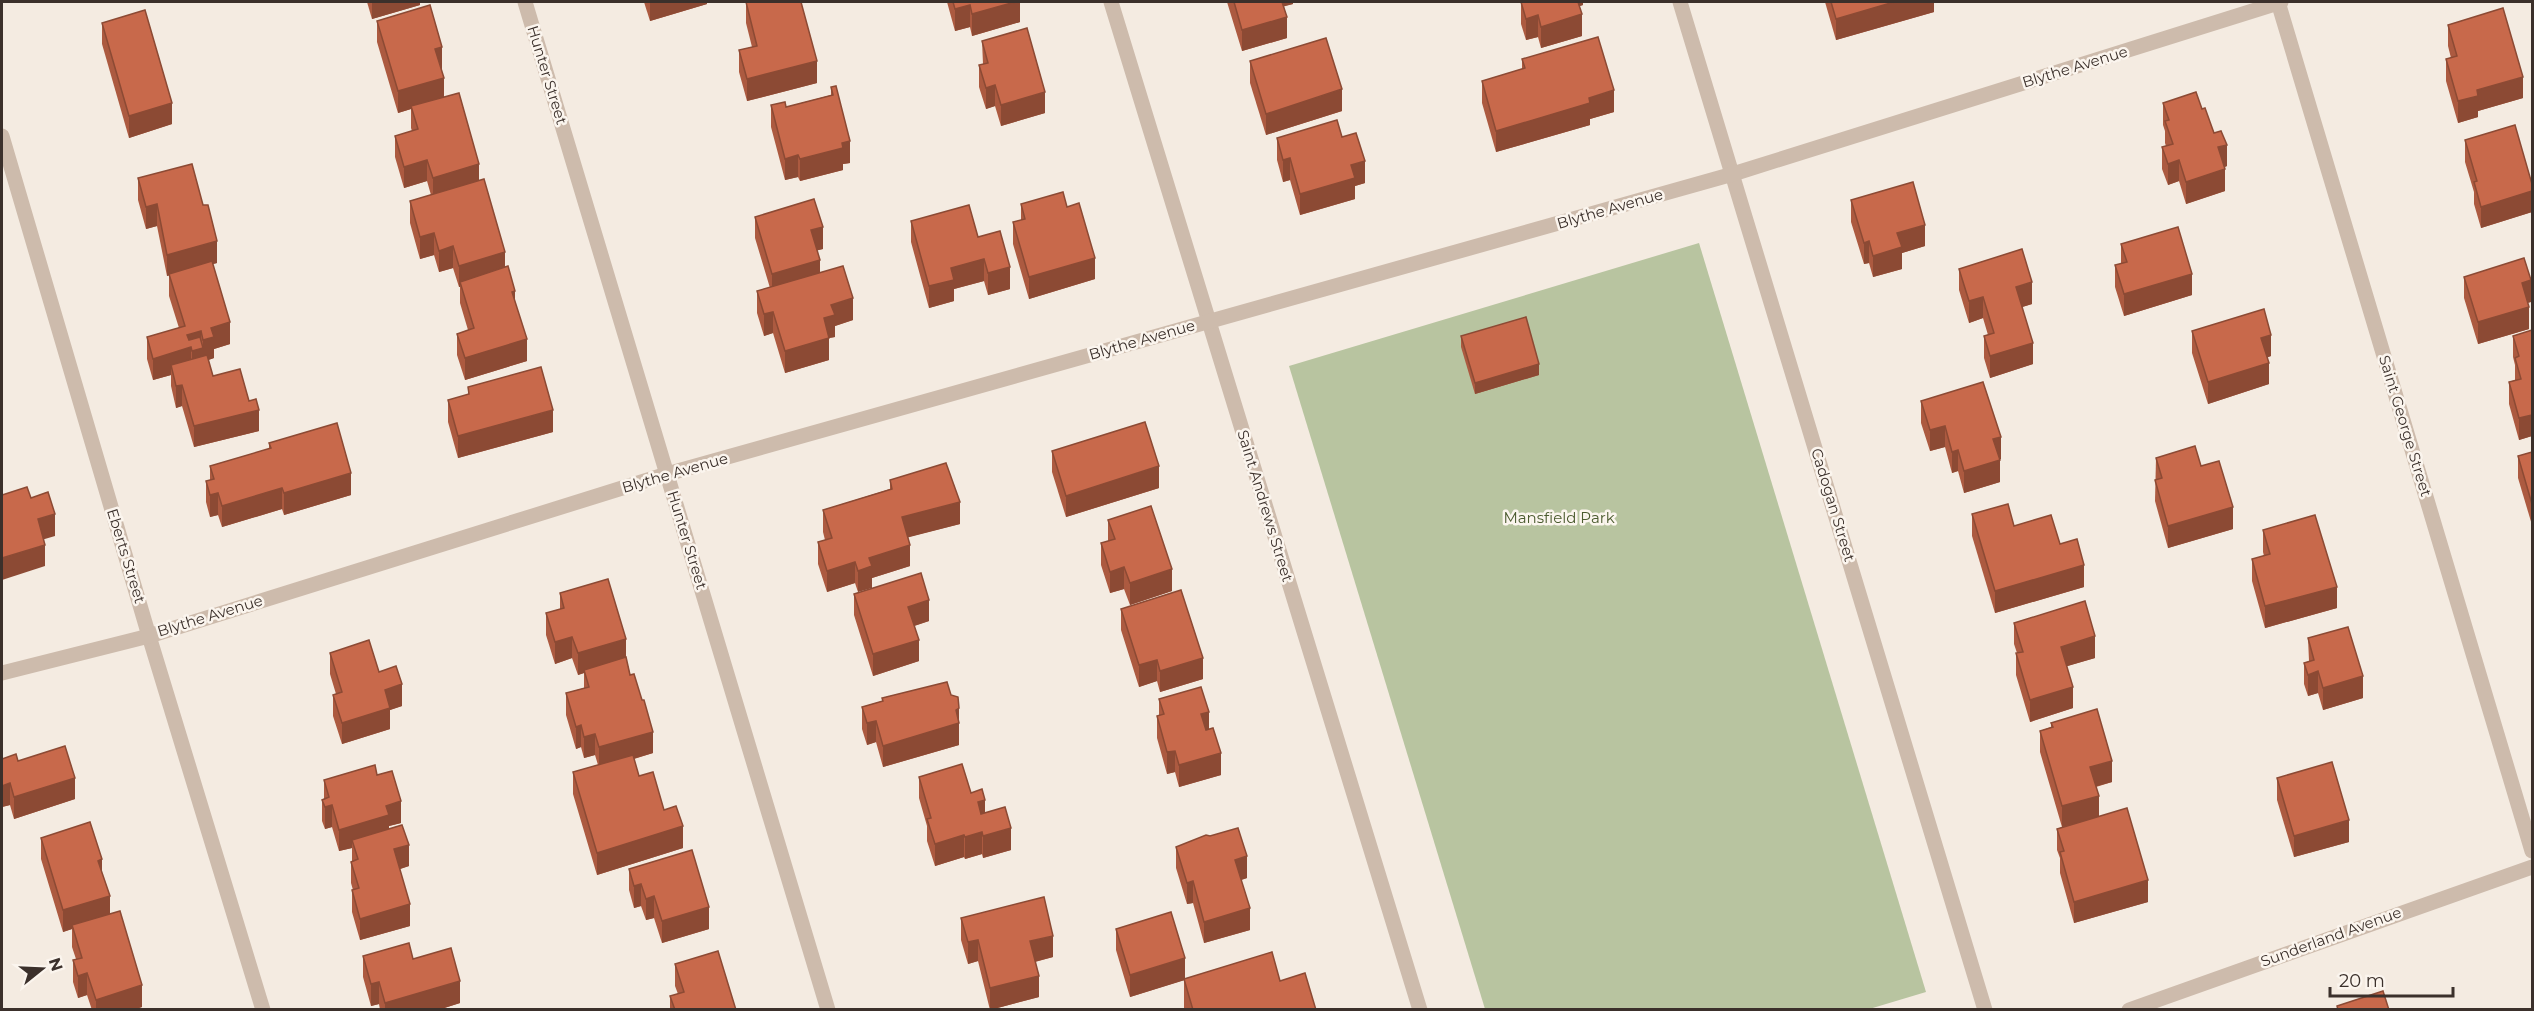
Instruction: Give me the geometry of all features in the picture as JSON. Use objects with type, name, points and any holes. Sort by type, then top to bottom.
[{"type":"street","name":"Hunter Street","points":[[525,2],[828,1010]]},
{"type":"street","name":"Saint Andrews Street","points":[[1111,2],[1420,1010]]},
{"type":"street","name":"Cadogan Street","points":[[1680,2],[1985,1010]]},
{"type":"street","name":"Blythe Avenue","points":[[2,673],[149,636],[667,474],[1733,174],[2279,2]]},
{"type":"street","name":"Saint George Street","points":[[2279,2],[2532,851]]},
{"type":"street","name":"Eberts Street","points":[[2,136],[149,636],[264,1010]]},
{"type":"street","name":"Sunderland Avenue","points":[[2129,1010],[2532,867]]},
{"type":"green space","name":"Mansfield Park","points":[[1699,243],[1926,992],[1866,1010],[1485,1009],[1289,366]]},
{"type":"building","points":[[746,2],[801,2],[817,61],[747,79],[739,50],[757,46]]},
{"type":"building","points":[[953,2],[1015,2],[972,14],[970,5],[955,9]]},
{"type":"building","points":[[1234,2],[1282,2],[1287,17],[1242,30]]},
{"type":"building","points":[[1521,2],[1578,2],[1582,14],[1541,27],[1538,15],[1526,19]]},
{"type":"building","points":[[1831,2],[1894,2],[1836,19]]},
{"type":"building","points":[[430,5],[442,47],[435,49],[444,78],[398,91],[377,21]]},
{"type":"building","points":[[2503,8],[2523,77],[2477,90],[2478,96],[2458,101],[2446,59],[2457,56],[2448,25]]},
{"type":"building","points":[[145,10],[172,103],[129,116],[102,23]]},
{"type":"building","points":[[1027,28],[1045,92],[1001,105],[995,85],[986,88],[979,65],[988,63],[982,41]]},
{"type":"building","points":[[1598,37],[1614,90],[1589,98],[1590,103],[1496,131],[1482,81],[1525,68],[1522,59]]},
{"type":"building","points":[[1326,38],[1342,89],[1266,114],[1250,61]]},
{"type":"building","points":[[836,86],[850,141],[842,143],[843,148],[800,159],[798,155],[785,159],[771,105],[785,102],[786,107],[833,95],[831,87]]},
{"type":"building","points":[[2196,92],[2202,109],[2205,108],[2214,133],[2221,131],[2227,145],[2218,147],[2225,169],[2186,182],[2179,160],[2168,164],[2162,147],[2173,144],[2165,121],[2169,120],[2163,103]]},
{"type":"building","points":[[459,93],[479,164],[433,178],[427,160],[404,167],[395,136],[418,129],[411,106]]},
{"type":"building","points":[[1337,120],[1342,137],[1356,133],[1365,161],[1351,165],[1355,178],[1300,194],[1290,158],[1283,160],[1277,138]]},
{"type":"building","points":[[2515,125],[2532,191],[2481,207],[2474,182],[2477,181],[2465,140]]},
{"type":"building","points":[[192,164],[203,205],[208,205],[217,241],[167,255],[157,204],[146,207],[138,178]]},
{"type":"building","points":[[484,179],[505,252],[459,266],[453,246],[439,251],[434,233],[420,237],[410,201]]},
{"type":"building","points":[[1913,182],[1925,225],[1897,233],[1902,247],[1873,256],[1869,241],[1864,243],[1851,200]]},
{"type":"building","points":[[1063,192],[1067,207],[1079,203],[1095,258],[1029,277],[1013,222],[1025,219],[1021,204]]},
{"type":"building","points":[[814,199],[823,227],[811,230],[820,260],[772,274],[755,217]]},
{"type":"building","points":[[969,205],[978,237],[1000,231],[1010,267],[988,273],[984,259],[951,268],[954,280],[929,286],[911,221]]},
{"type":"building","points":[[2178,227],[2192,274],[2124,294],[2115,265],[2127,262],[2121,244]]},
{"type":"building","points":[[2022,249],[2032,282],[2016,287],[2033,343],[1990,356],[1984,336],[1994,333],[1983,297],[1969,301],[1959,269]]},
{"type":"building","points":[[2524,258],[2531,280],[2522,283],[2529,307],[2478,322],[2464,277]]},
{"type":"building","points":[[212,261],[230,322],[211,328],[214,337],[203,340],[201,331],[187,335],[189,340],[200,337],[203,348],[192,351],[191,347],[153,359],[147,337],[185,326],[169,274]]},
{"type":"building","points":[[508,266],[515,291],[512,292],[527,339],[465,358],[457,334],[474,328],[460,282]]},
{"type":"building","points":[[843,266],[853,298],[831,305],[835,315],[824,318],[829,338],[785,351],[773,312],[764,314],[757,291]]},
{"type":"building","points":[[2264,309],[2271,335],[2261,338],[2269,363],[2208,382],[2192,331]]},
{"type":"building","points":[[1526,317],[1539,364],[1475,383],[1461,336]]},
{"type":"building","points":[[2532,330],[2532,415],[2519,418],[2509,382],[2521,379],[2515,358],[2519,356],[2513,336]]},
{"type":"building","points":[[207,355],[213,376],[240,369],[249,401],[256,399],[259,410],[194,426],[182,385],[176,386],[171,365]]},
{"type":"building","points":[[541,367],[553,410],[458,436],[448,400],[469,394],[468,387]]},
{"type":"building","points":[[1983,382],[2001,437],[1993,439],[2000,460],[1964,471],[1958,450],[1952,452],[1945,426],[1930,430],[1921,401]]},
{"type":"building","points":[[1145,422],[1159,466],[1066,496],[1052,451]]},
{"type":"building","points":[[337,423],[351,473],[284,493],[282,488],[222,506],[218,493],[210,495],[206,481],[214,479],[210,466],[271,448],[269,443]]},
{"type":"building","points":[[2195,446],[2201,466],[2219,461],[2233,507],[2168,526],[2155,480],[2162,478],[2156,458]]},
{"type":"building","points":[[2532,452],[2532,504],[2518,456]]},
{"type":"building","points":[[946,463],[960,502],[902,517],[910,545],[869,558],[872,566],[858,571],[855,562],[827,571],[818,542],[832,538],[823,510],[892,489],[890,480]]},
{"type":"building","points":[[27,487],[31,498],[48,492],[55,514],[38,519],[45,545],[2,558],[2,495]]},
{"type":"building","points":[[2008,504],[2014,526],[2051,515],[2060,544],[2077,539],[2084,565],[1995,591],[1972,514]]},
{"type":"building","points":[[1151,506],[1172,569],[1130,583],[1124,567],[1110,572],[1101,543],[1115,539],[1108,520]]},
{"type":"building","points":[[2315,515],[2337,587],[2265,606],[2252,559],[2270,554],[2263,530]]},
{"type":"building","points":[[921,573],[929,600],[908,607],[919,640],[873,654],[854,594]]},
{"type":"building","points":[[608,579],[626,639],[578,653],[572,637],[555,642],[546,613],[564,608],[560,593]]},
{"type":"building","points":[[1181,590],[1203,658],[1160,671],[1157,660],[1139,665],[1121,609]]},
{"type":"building","points":[[2085,601],[2095,636],[2061,647],[2073,687],[2030,700],[2016,653],[2023,652],[2014,623]]},
{"type":"building","points":[[2348,627],[2363,676],[2323,688],[2318,671],[2308,675],[2304,663],[2314,660],[2308,638]]},
{"type":"building","points":[[369,640],[379,672],[396,666],[402,684],[385,690],[390,708],[342,723],[333,695],[342,692],[330,653]]},
{"type":"building","points":[[626,657],[630,675],[634,674],[642,700],[644,700],[653,732],[599,747],[595,734],[584,737],[581,725],[576,727],[566,693],[589,687],[584,670]]},
{"type":"building","points":[[947,682],[951,695],[958,697],[959,708],[956,710],[959,723],[883,746],[876,721],[867,723],[862,707],[883,701],[882,698]]},
{"type":"building","points":[[1201,687],[1209,712],[1201,714],[1206,730],[1213,728],[1221,753],[1179,765],[1175,751],[1167,752],[1157,716],[1164,714],[1159,699]]},
{"type":"building","points":[[2097,709],[2112,761],[2090,767],[2099,796],[2062,806],[2040,731],[2053,727],[2051,723]]},
{"type":"building","points":[[65,746],[75,778],[14,797],[10,783],[2,786],[2,759],[16,754],[18,761]]},
{"type":"building","points":[[633,755],[639,776],[653,772],[664,810],[676,806],[683,826],[597,853],[573,772]]},
{"type":"building","points":[[2332,762],[2349,820],[2294,836],[2277,778]]},
{"type":"building","points":[[962,764],[971,793],[982,789],[985,800],[978,802],[981,814],[1005,807],[1011,828],[983,836],[982,832],[965,837],[964,835],[935,844],[927,819],[931,818],[919,777]]},
{"type":"building","points":[[375,765],[377,775],[392,771],[401,801],[386,806],[389,815],[339,830],[332,805],[325,807],[322,800],[329,797],[324,780]]},
{"type":"building","points":[[2127,808],[2148,880],[2074,902],[2060,852],[2064,851],[2057,829]]},
{"type":"building","points":[[90,822],[102,859],[98,861],[110,896],[63,910],[41,838]]},
{"type":"building","points":[[402,825],[409,845],[394,849],[410,904],[360,919],[352,890],[359,888],[351,862],[358,859],[352,840]]},
{"type":"building","points":[[1238,828],[1247,856],[1235,860],[1250,908],[1204,922],[1193,881],[1187,883],[1176,847],[1206,835],[1210,836]]},
{"type":"building","points":[[692,850],[709,907],[662,921],[654,896],[646,899],[641,884],[634,886],[629,869]]},
{"type":"building","points":[[1044,897],[1053,936],[1030,941],[1039,976],[990,988],[978,940],[968,942],[961,918]]},
{"type":"building","points":[[120,911],[142,985],[96,1000],[87,973],[78,976],[73,960],[82,958],[72,925]]},
{"type":"building","points":[[1171,912],[1185,958],[1130,975],[1116,929]]},
{"type":"building","points":[[409,943],[413,959],[451,948],[460,981],[385,1003],[379,982],[371,984],[363,956]]},
{"type":"building","points":[[718,951],[736,1010],[675,1010],[670,996],[684,992],[675,964]]},
{"type":"building","points":[[1272,952],[1280,981],[1305,973],[1316,1010],[1193,1010],[1184,979]]},
{"type":"building","points":[[2383,991],[2389,1010],[2338,1010],[2337,1006]]}]
